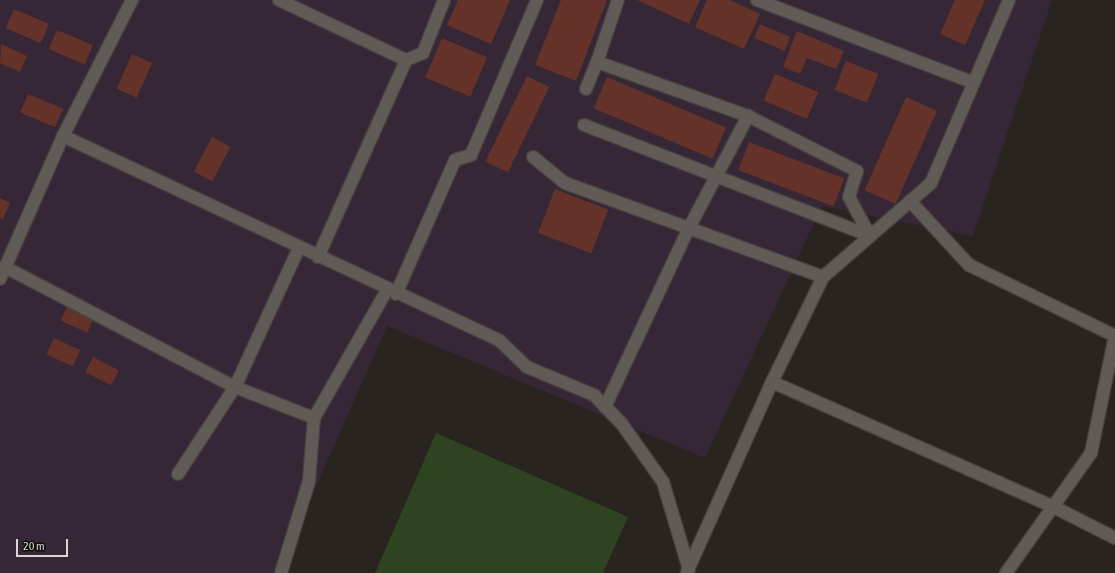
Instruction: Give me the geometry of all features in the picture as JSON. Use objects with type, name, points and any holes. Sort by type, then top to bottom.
[{"type":"street","points":[[0,279],[63,136],[132,0]]},
{"type":"street","points":[[279,0],[406,60]]},
{"type":"street","points":[[318,257],[406,60],[423,53],[444,0]]},
{"type":"street","points":[[281,573],[309,481],[314,418],[391,292],[455,160],[472,156],[537,0]]},
{"type":"street","points":[[586,89],[597,62],[618,0]]},
{"type":"street","points":[[757,0],[974,83]]},
{"type":"street","points":[[688,571],[772,382],[823,277],[931,183],[1009,0]]},
{"type":"street","points":[[597,62],[748,116],[857,171],[849,197],[870,236]]},
{"type":"street","points":[[605,407],[689,228],[748,116]]},
{"type":"street","points":[[584,125],[870,236]]},
{"type":"street","points":[[63,136],[391,292],[500,341],[527,367],[594,395],[663,482],[688,571]]},
{"type":"street","points":[[533,157],[565,183],[823,277]]},
{"type":"street","points":[[910,201],[969,265],[1115,336],[1090,454],[1006,573]]},
{"type":"street","points":[[178,474],[235,387],[299,248]]},
{"type":"street","points":[[5,267],[235,387],[314,418]]},
{"type":"street","points":[[772,382],[1052,506],[1115,538]]},
{"type":"shaded area","points":[[0,0],[1052,0],[973,236],[822,206],[705,458],[387,326],[278,573],[0,573]]},
{"type":"green space","points":[[436,433],[628,517],[603,573],[375,573]]},
{"type":"building","points":[[458,0],[510,0],[491,44],[447,25]]},
{"type":"building","points":[[561,0],[607,0],[576,81],[535,65]]},
{"type":"building","points":[[637,0],[700,0],[689,24]]},
{"type":"building","points":[[707,0],[730,0],[760,14],[744,49],[695,27]]},
{"type":"building","points":[[955,0],[985,0],[965,45],[940,34]]},
{"type":"building","points":[[14,9],[49,24],[41,43],[6,28]]},
{"type":"building","points":[[760,24],[790,37],[785,51],[754,38]]},
{"type":"building","points":[[57,30],[93,45],[85,65],[49,49]]},
{"type":"building","points":[[797,31],[844,51],[836,69],[807,58],[800,74],[783,67]]},
{"type":"building","points":[[442,38],[487,57],[470,97],[425,78]]},
{"type":"building","points":[[1,44],[27,56],[20,72],[0,63]]},
{"type":"building","points":[[132,54],[152,63],[137,98],[117,89]]},
{"type":"building","points":[[846,61],[878,74],[867,103],[834,90]]},
{"type":"building","points":[[775,74],[818,92],[807,119],[764,101]]},
{"type":"building","points":[[527,76],[549,87],[508,172],[485,161]]},
{"type":"building","points":[[607,77],[726,127],[712,159],[594,108]]},
{"type":"building","points":[[28,94],[63,109],[55,127],[20,112]]},
{"type":"building","points":[[906,97],[937,111],[896,204],[865,190]]},
{"type":"building","points":[[212,137],[231,147],[212,181],[194,171]]},
{"type":"building","points":[[749,142],[844,179],[833,207],[738,170]]},
{"type":"building","points":[[555,189],[608,209],[591,253],[538,233]]},
{"type":"building","points":[[0,198],[10,203],[3,219],[0,218]]},
{"type":"building","points":[[68,305],[94,317],[87,333],[61,320]]},
{"type":"building","points":[[54,338],[80,350],[73,367],[46,354]]},
{"type":"building","points":[[93,357],[119,370],[111,385],[85,372]]}]
